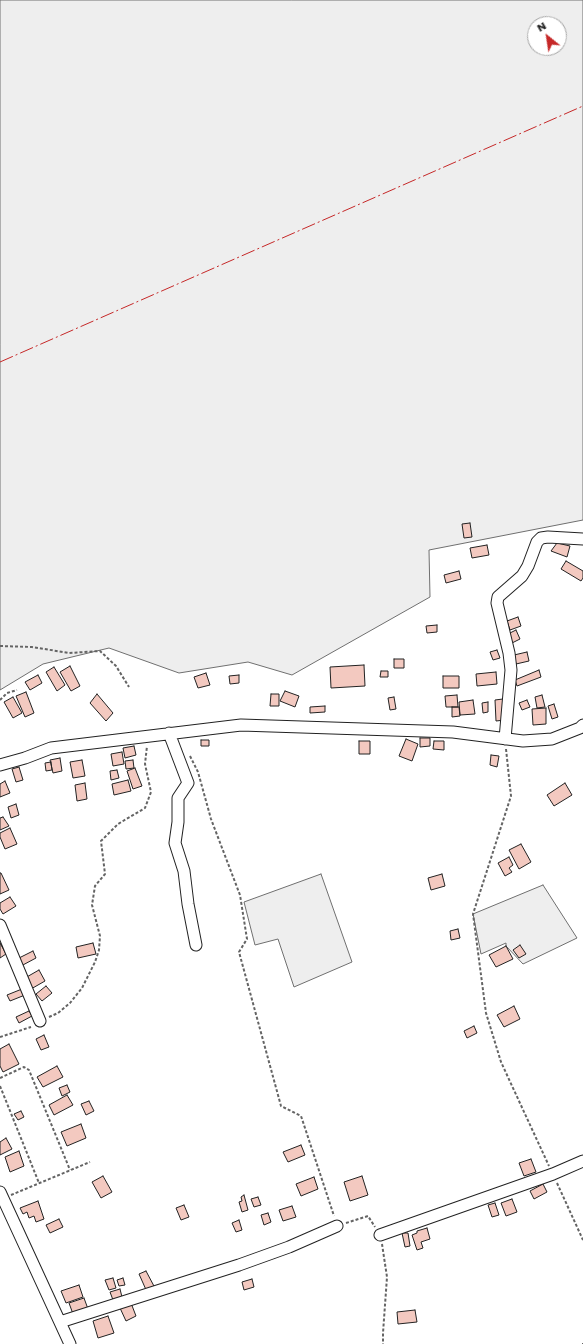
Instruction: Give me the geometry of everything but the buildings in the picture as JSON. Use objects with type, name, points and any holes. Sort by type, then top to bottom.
[{"type":"street","points":[[504,739],[511,670],[509,653],[497,603],[498,597],[522,576],[541,538],[583,539]]},
{"type":"street","points":[[0,765],[25,758],[50,748],[241,725],[453,732],[523,741],[552,739],[580,728],[583,725]]},
{"type":"street","points":[[169,733],[188,783],[178,798],[178,822],[175,843],[184,871],[188,904],[196,945]]},
{"type":"street","points":[[0,925],[40,1021]]},
{"type":"street","points":[[380,1235],[583,1161]]},
{"type":"street","points":[[1,1196],[70,1344]]},
{"type":"street","points":[[60,1322],[239,1265],[289,1247],[337,1226]]},
{"type":"path","points":[[0,646],[32,647],[69,653],[100,652],[116,666],[129,687]]},
{"type":"path","points":[[0,700],[7,693],[17,690]]},
{"type":"path","points":[[0,1037],[28,1028],[58,1013],[70,1003],[82,988],[95,962],[99,950],[100,936],[92,905],[95,886],[105,874],[101,841],[118,824],[145,808],[151,792],[146,764],[148,736]]},
{"type":"path","points":[[504,739],[511,796],[473,914],[486,1013],[501,1062],[583,1240]]},
{"type":"path","points":[[188,752],[198,772],[212,820],[240,895],[247,939],[239,952],[281,1106],[301,1116],[337,1226],[368,1216],[380,1235],[387,1277],[383,1333],[384,1344]]},
{"type":"path","points":[[0,1078],[24,1067],[28,1070],[70,1170]]},
{"type":"path","points":[[0,1086],[39,1183]]},
{"type":"path","points":[[1,1196],[39,1183],[90,1162]]},
{"type":"shaded area","points":[[0,0],[583,0],[583,520],[429,550],[430,597],[292,675],[248,662],[179,673],[109,648],[43,664],[0,690]]},
{"type":"shaded area","points":[[321,874],[352,962],[294,987],[278,939],[255,945],[244,902]]},
{"type":"shaded area","points":[[543,885],[577,938],[523,964],[506,946],[506,943],[481,954],[473,914]]},
{"type":"power","points":[[0,362],[583,106]]}]
